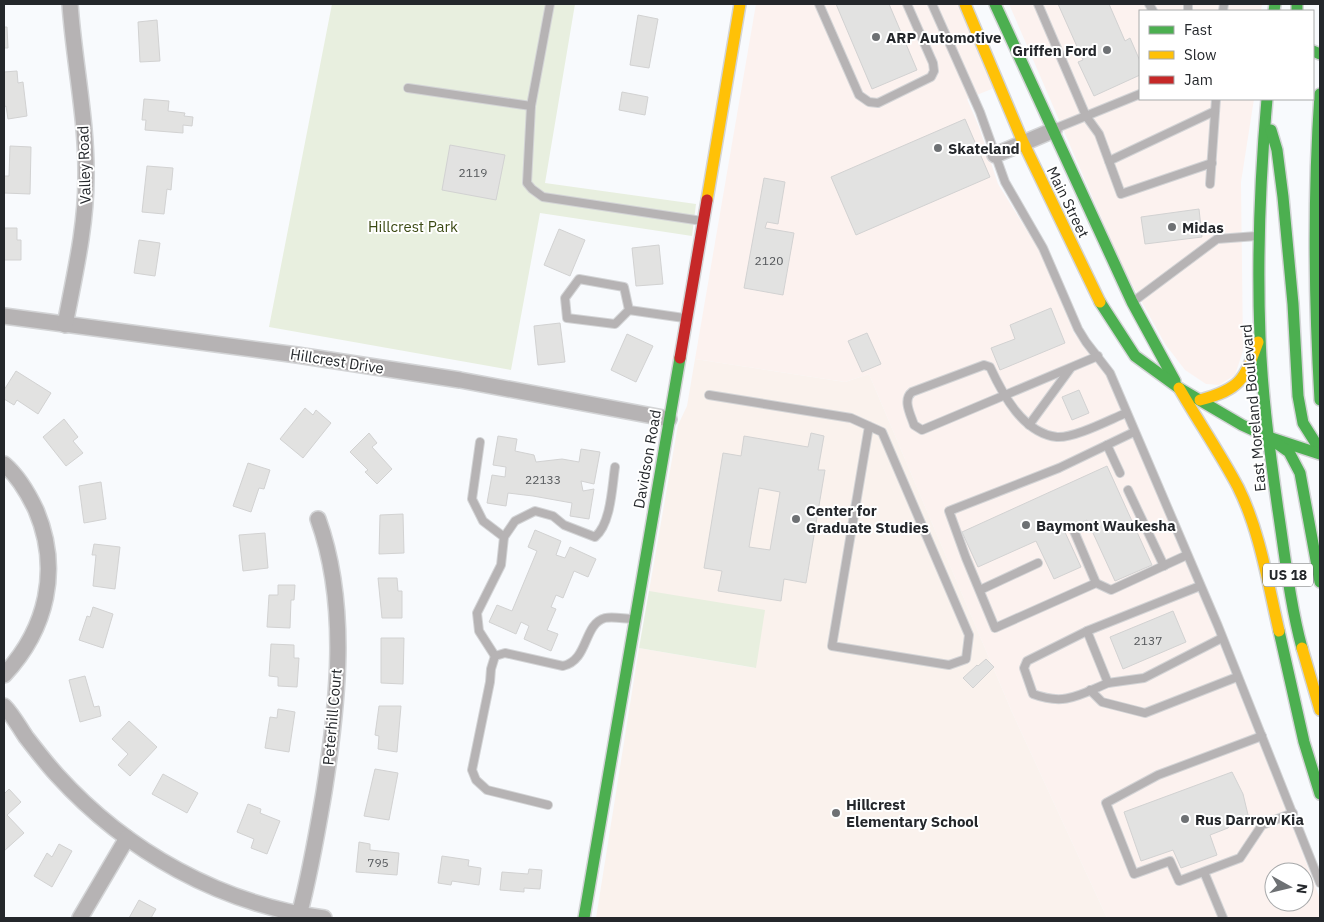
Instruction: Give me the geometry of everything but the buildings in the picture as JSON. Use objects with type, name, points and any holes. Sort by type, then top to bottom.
[{"type":"main road","name":"Davidson Road","points":[[584,918],[740,4]]},
{"type":"main road","name":"Main Street","points":[[965,4],[1023,142],[1091,285],[1112,322],[1135,356],[1179,388],[1242,425],[1268,437],[1320,454]]},
{"type":"main road","name":"Main Street","points":[[995,4],[1132,302],[1179,388]]},
{"type":"main road","points":[[1320,94],[1315,160],[1314,256],[1315,333],[1320,400]]},
{"type":"main road","name":"East Moreland Boulevard","points":[[1267,100],[1261,169],[1259,236],[1260,338],[1268,437],[1286,565],[1300,640],[1320,710]]},
{"type":"main road","points":[[1266,111],[1277,150],[1283,197],[1293,304],[1298,396],[1303,423],[1320,450]]},
{"type":"main road","points":[[1303,207],[1314,256]]},
{"type":"main road","points":[[1074,249],[1093,267],[1114,301],[1123,304],[1132,302]]},
{"type":"main road","points":[[1200,400],[1220,395],[1239,384],[1245,375],[1260,338]]},
{"type":"main road","points":[[1179,388],[1238,488],[1251,522],[1264,569],[1304,742],[1320,794]]},
{"type":"main road","points":[[1268,437],[1289,452],[1300,473],[1320,582]]},
{"type":"street","name":"Valley Road","points":[[64,325],[85,212],[86,179],[86,145],[73,48],[70,4]]},
{"type":"street","points":[[995,156],[1023,142],[1054,130]]},
{"type":"street","name":"Hillcrest Drive","points":[[4,316],[297,355],[460,380],[669,418]]},
{"type":"street","points":[[4,464],[19,480],[38,515],[46,540],[49,569],[48,584],[40,619],[26,648],[4,675]]},
{"type":"street","name":"Peterhill Court","points":[[299,915],[332,745],[338,649],[336,599],[332,569],[326,541],[318,519]]},
{"type":"street","points":[[4,706],[56,774],[81,800],[127,838],[154,857],[191,878],[239,898],[299,915],[324,918]]},
{"type":"street","points":[[80,918],[127,838]]},
{"type":"lane","points":[[550,4],[530,106],[527,183],[543,197],[703,221]]},
{"type":"lane","points":[[819,4],[859,95],[869,102],[878,103],[931,77],[934,71],[933,63],[907,4]]},
{"type":"lane","points":[[932,4],[980,112],[1005,182],[1043,248],[1078,329],[1110,373],[1222,638],[1320,883]]},
{"type":"lane","points":[[1038,4],[1086,116],[1099,134],[1121,194],[1212,163]]},
{"type":"lane","points":[[408,88],[530,106]]},
{"type":"lane","points":[[1054,130],[1139,94]]},
{"type":"lane","points":[[1210,184],[1216,100]]},
{"type":"lane","points":[[1109,161],[1215,111]]},
{"type":"lane","points":[[1132,302],[1217,239],[1259,236]]},
{"type":"lane","points":[[579,279],[597,282],[624,288],[629,310],[614,324],[567,318],[566,298],[579,279]]},
{"type":"lane","points":[[629,310],[687,318]]},
{"type":"lane","points":[[1098,356],[1004,396],[922,430],[914,425],[906,402],[908,395],[912,392],[984,365],[990,367],[1004,396],[1029,425],[1040,432],[1058,437],[1081,432],[1126,413]]},
{"type":"lane","points":[[1029,425],[1071,367]]},
{"type":"lane","points":[[708,395],[851,418],[869,426],[882,432],[969,634],[966,659],[950,665],[832,646],[869,426]]},
{"type":"lane","points":[[1096,583],[995,628],[949,511],[1059,468],[1134,432]]},
{"type":"lane","points":[[480,442],[472,499],[483,521],[504,537]]},
{"type":"lane","points":[[1107,445],[1120,473]]},
{"type":"lane","points":[[495,656],[479,631],[477,613],[501,565],[504,537],[515,521],[536,511],[553,516],[564,525],[595,538],[606,522],[615,467]]},
{"type":"lane","points":[[1128,490],[1164,566]]},
{"type":"lane","points":[[1074,532],[1096,583],[1110,590],[1187,555]]},
{"type":"lane","points":[[980,590],[1038,563]]},
{"type":"lane","points":[[1200,586],[1087,631],[1027,661],[1024,668],[1033,694],[1048,699],[1070,699],[1108,683],[1144,678],[1222,638]]},
{"type":"lane","points":[[495,656],[505,653],[563,666],[571,664],[582,651],[594,625],[606,618],[635,619]]},
{"type":"lane","points":[[1087,631],[1108,683]]},
{"type":"lane","points":[[495,656],[490,669],[490,682],[472,770],[476,780],[487,790],[548,804]]},
{"type":"lane","points":[[1090,690],[1102,702],[1145,713],[1237,677]]},
{"type":"lane","points":[[1262,736],[1158,774],[1106,803],[1134,874],[1170,861],[1179,881],[1204,872],[1240,858],[1262,825],[1293,813]]},
{"type":"lane","points":[[1204,872],[1222,918]]},
{"type":"shaded area","points":[[756,4],[958,4],[994,88],[967,99],[979,127],[998,184],[1041,253],[1074,333],[1106,375],[1207,612],[1306,862],[1264,862],[1264,912],[1314,912],[1314,883],[1320,899],[1320,918],[1107,918],[1012,712],[869,374],[845,382],[695,359]]},
{"type":"shaded area","points":[[1009,4],[1262,4],[1261,10],[1139,10],[1139,100],[1254,100],[1241,182],[1243,351],[1235,375],[1219,385],[1206,384],[1185,370],[1165,344],[1123,268]]},
{"type":"shaded area","points":[[695,359],[845,382],[869,374],[1012,712],[1107,918],[596,918],[639,648],[755,668],[649,591],[678,425],[687,406]]},
{"type":"green space","name":"Hillcrest Park","points":[[332,4],[575,4],[545,183],[696,204],[692,236],[540,213],[511,370],[269,327]]},
{"type":"green space","points":[[649,591],[765,610],[756,668],[639,648]]},
{"type":"traffic: fast","points":[[995,4],[1132,302],[1175,381]]},
{"type":"traffic: fast","points":[[1274,10],[1275,4]]},
{"type":"traffic: fast","points":[[1297,4],[1297,10]]},
{"type":"traffic: fast","points":[[1314,51],[1320,54]]},
{"type":"traffic: fast","points":[[1320,94],[1316,170],[1315,247],[1316,324],[1320,400]]},
{"type":"traffic: fast","points":[[1267,100],[1259,248],[1261,359],[1278,510],[1291,597],[1302,648]]},
{"type":"traffic: fast","points":[[1271,130],[1277,150],[1283,197],[1293,304],[1298,396],[1303,423],[1320,450]]},
{"type":"traffic: fast","points":[[1100,302],[1135,356],[1179,388],[1242,425],[1268,437],[1320,454]]},
{"type":"traffic: fast","points":[[584,918],[680,358]]},
{"type":"traffic: fast","points":[[1268,437],[1289,452],[1300,473],[1320,582]]},
{"type":"traffic: fast","points":[[1279,631],[1304,742],[1320,794]]},
{"type":"traffic: slow","points":[[707,200],[740,4]]},
{"type":"traffic: slow","points":[[965,4],[1023,142],[1100,302]]},
{"type":"traffic: slow","points":[[1200,400],[1233,387],[1249,366],[1258,342]]},
{"type":"traffic: slow","points":[[1179,388],[1231,474],[1246,504],[1263,558],[1279,631]]},
{"type":"traffic: slow","points":[[1302,648],[1320,710]]},
{"type":"traffic: jam","points":[[680,358],[707,200]]},
{"type":"place","name":"ARP Automotive","points":[[876,37]]},
{"type":"place","name":"Griffen Ford","points":[[1107,50]]},
{"type":"place","name":"Skateland","points":[[938,148]]},
{"type":"place","name":"Midas","points":[[1172,227]]},
{"type":"place","name":"Center for Graduate Studies","points":[[796,519]]},
{"type":"place","name":"Baymont Waukesha","points":[[1026,525]]},
{"type":"place","name":"Hillcrest Elementary School","points":[[836,813]]},
{"type":"place","name":"Rus Darrow Kia","points":[[1185,819]]}]
